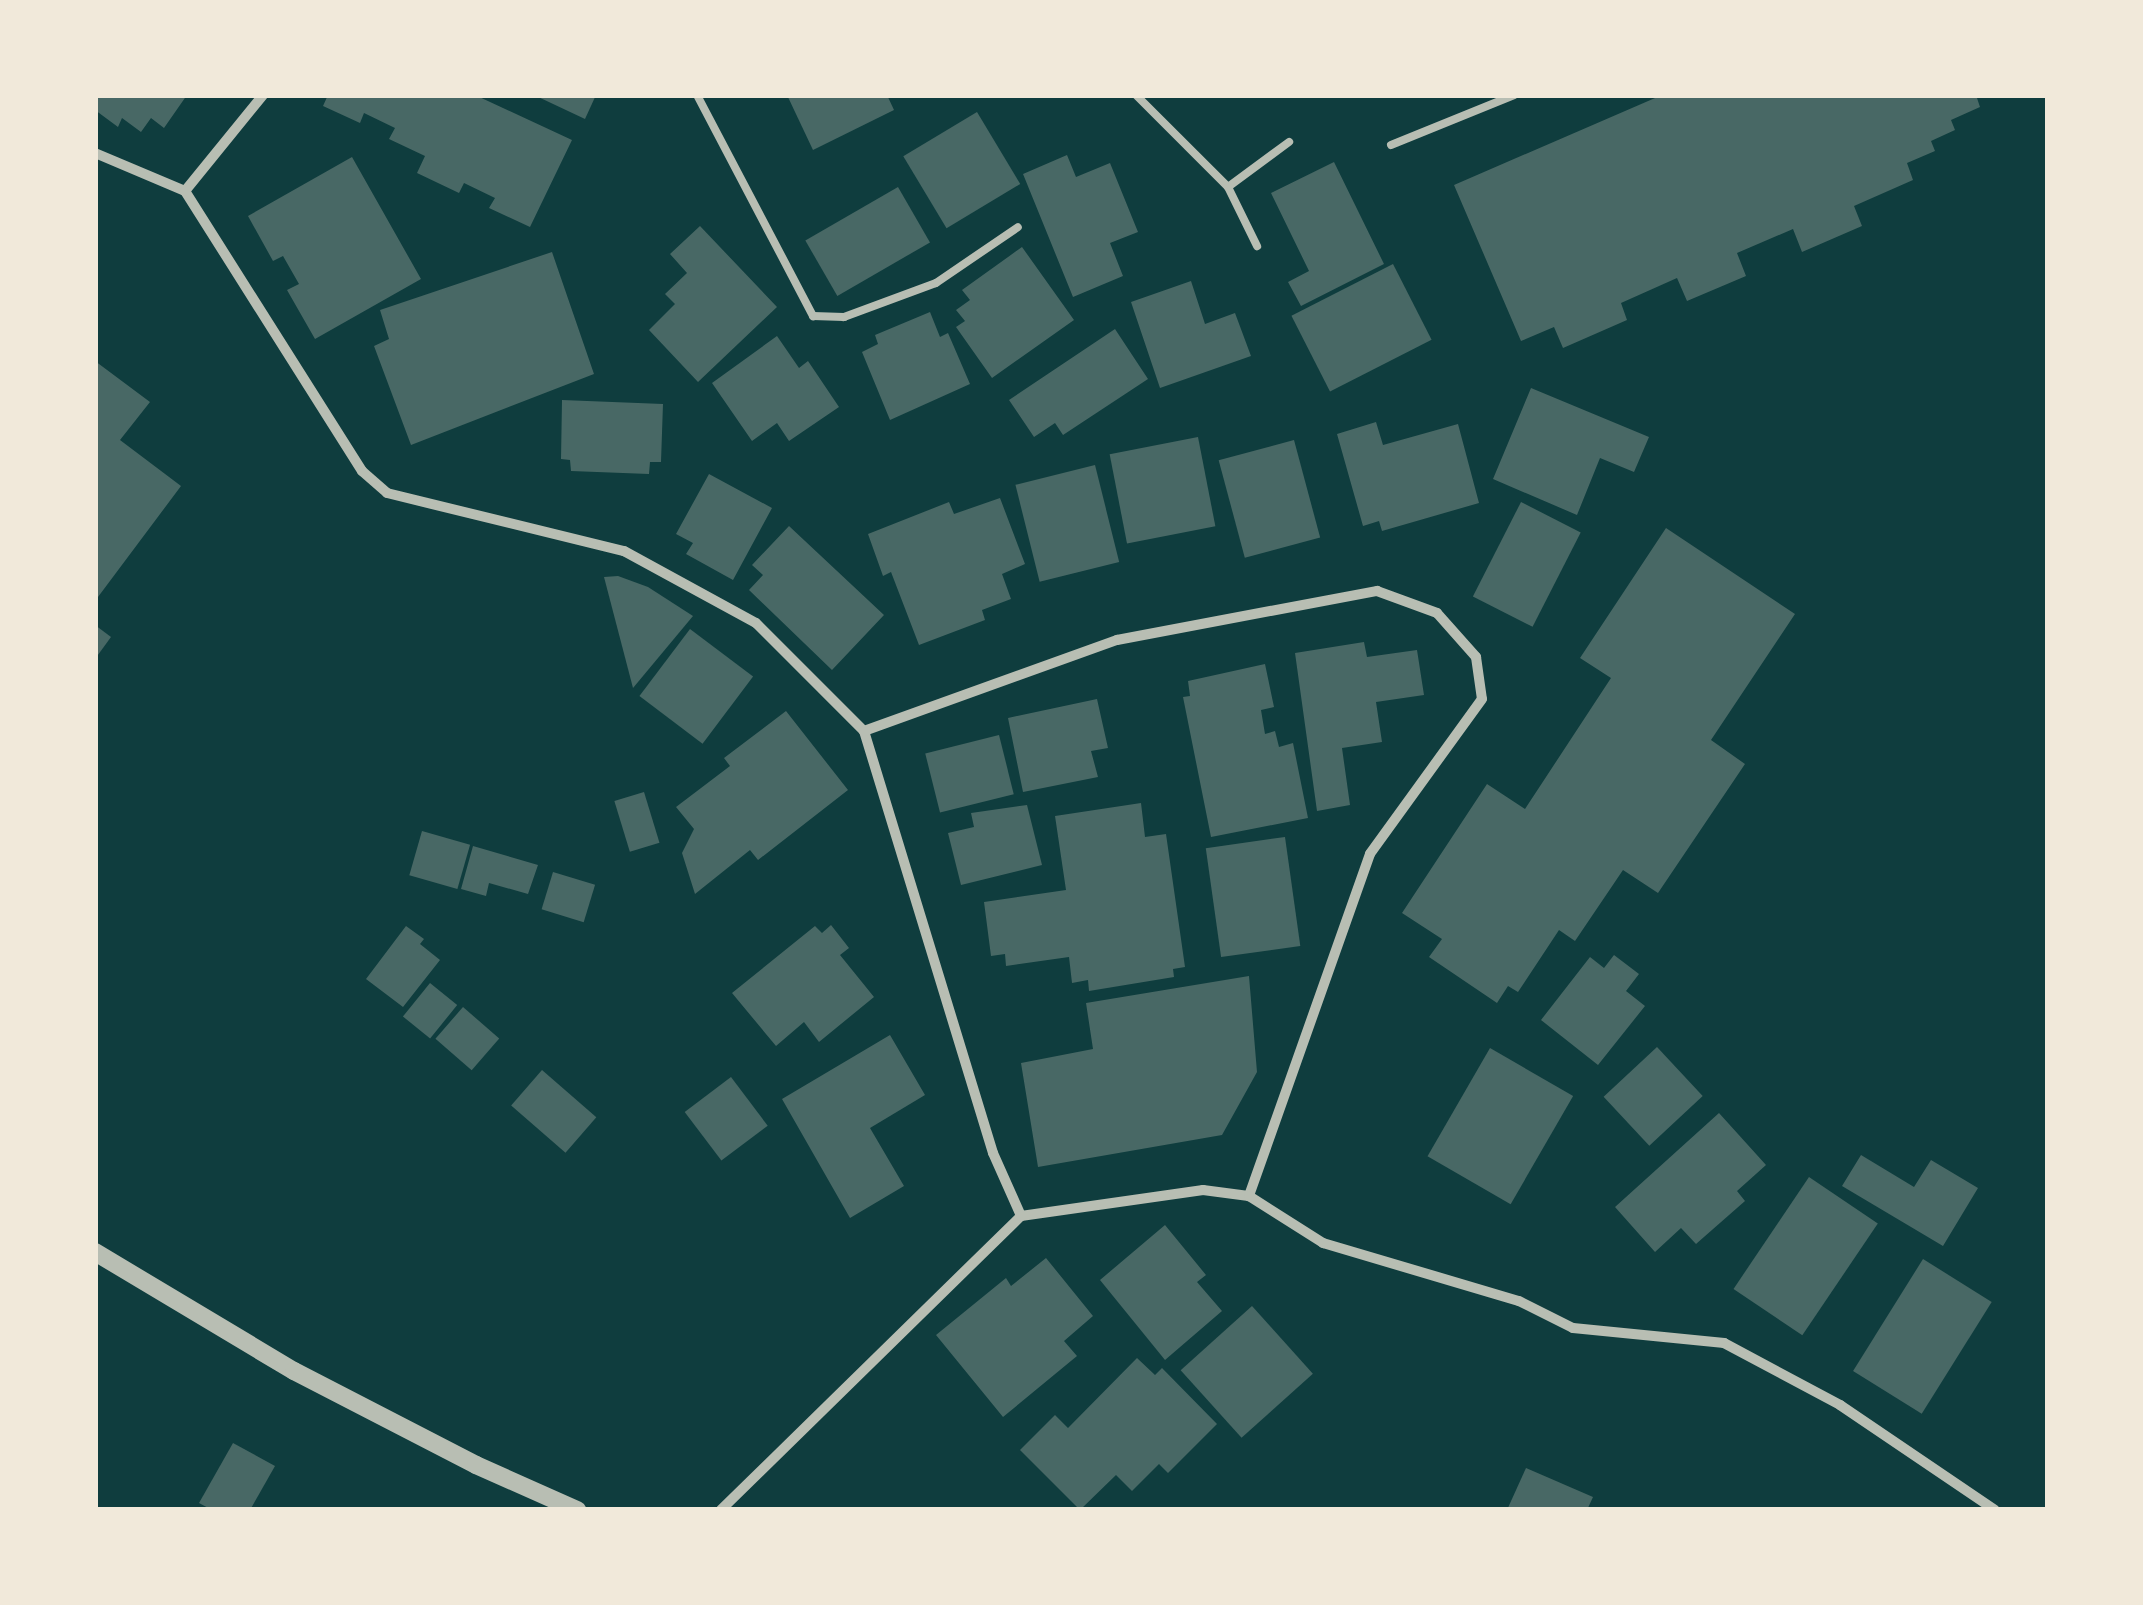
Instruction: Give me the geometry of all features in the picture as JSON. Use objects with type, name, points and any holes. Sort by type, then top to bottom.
[{"type":"street","points":[[185,191],[263,95]]},
{"type":"street","points":[[95,153],[185,191],[362,471],[388,493],[624,551],[756,623],[864,731],[993,1153],[1021,1216]]},
{"type":"street","points":[[864,731],[1117,640],[1377,591],[1438,614],[1476,657],[1482,699],[1370,854],[1249,1196]]},
{"type":"street","points":[[720,1510],[1021,1216],[1203,1190],[1249,1196],[1323,1243],[1520,1301],[1573,1328],[1724,1343],[1840,1405],[1995,1510]]},
{"type":"street","points":[[95,1252],[294,1371],[476,1465],[576,1510]]},
{"type":"lane","points":[[696,95],[813,316],[844,317],[936,282],[1018,227]]},
{"type":"lane","points":[[1136,95],[1228,188],[1257,246]]},
{"type":"lane","points":[[1391,145],[1514,95]]},
{"type":"lane","points":[[1228,188],[1289,142]]},
{"type":"building","points":[[95,95],[187,95],[164,128],[151,118],[141,132],[122,118],[118,127],[95,110]]},
{"type":"building","points":[[328,95],[475,95],[572,140],[530,227],[489,208],[495,198],[464,183],[459,193],[417,173],[425,156],[389,139],[395,128],[364,113],[360,123],[323,106]]},
{"type":"building","points":[[534,95],[596,95],[585,119]]},
{"type":"building","points":[[787,95],[887,95],[894,110],[813,150]]},
{"type":"building","points":[[1662,95],[1984,95],[1977,98],[1980,107],[1951,120],[1955,130],[1931,141],[1935,151],[1907,163],[1913,180],[1854,206],[1862,226],[1802,252],[1793,229],[1737,253],[1746,276],[1687,301],[1677,278],[1621,303],[1627,320],[1563,348],[1554,327],[1521,341],[1454,185]]},
{"type":"building","points":[[977,112],[1020,184],[947,228],[903,156]]},
{"type":"building","points":[[1067,155],[1076,177],[1110,163],[1138,232],[1110,243],[1123,276],[1073,297],[1023,174]]},
{"type":"building","points":[[352,157],[421,279],[315,339],[287,290],[299,284],[283,256],[273,261],[248,216]]},
{"type":"building","points":[[1334,162],[1384,264],[1301,306],[1288,282],[1309,271],[1271,193]]},
{"type":"building","points":[[898,187],[930,242],[837,296],[805,240]]},
{"type":"building","points":[[700,226],[777,307],[698,382],[649,330],[675,304],[665,294],[687,273],[670,254]]},
{"type":"building","points":[[1022,247],[1074,320],[992,378],[956,327],[965,321],[956,310],[970,300],[962,290]]},
{"type":"building","points":[[552,252],[594,374],[411,445],[374,346],[389,339],[380,310]]},
{"type":"building","points":[[1393,264],[1432,340],[1330,391],[1291,316]]},
{"type":"building","points":[[1191,281],[1205,324],[1235,313],[1251,356],[1160,388],[1131,302]]},
{"type":"building","points":[[930,312],[940,337],[948,333],[970,384],[890,420],[862,352],[878,344],[875,335]]},
{"type":"building","points":[[1115,329],[1148,379],[1063,435],[1055,423],[1034,437],[1009,400]]},
{"type":"building","points":[[777,336],[799,368],[808,361],[839,407],[789,441],[777,423],[752,441],[712,383]]},
{"type":"building","points":[[95,361],[150,402],[120,440],[181,486],[95,601]]},
{"type":"building","points":[[1531,388],[1649,437],[1634,472],[1600,458],[1577,515],[1493,479]]},
{"type":"building","points":[[562,400],[663,404],[661,462],[650,462],[649,474],[571,471],[570,460],[561,459]]},
{"type":"building","points":[[1376,422],[1383,445],[1458,424],[1479,503],[1382,531],[1379,521],[1363,526],[1337,434]]},
{"type":"building","points":[[1198,437],[1215,526],[1127,544],[1110,454]]},
{"type":"building","points":[[1294,440],[1320,538],[1245,558],[1219,460]]},
{"type":"building","points":[[1095,465],[1119,562],[1040,582],[1015,485]]},
{"type":"building","points":[[709,474],[772,508],[733,580],[686,554],[693,543],[676,534]]},
{"type":"building","points":[[1000,498],[1025,564],[1002,574],[1011,599],[982,610],[985,620],[919,645],[891,572],[883,576],[868,534],[949,502],[954,514]]},
{"type":"building","points":[[1521,502],[1581,532],[1533,627],[1473,596]]},
{"type":"building","points":[[789,526],[884,615],[832,670],[749,590],[763,575],[752,565]]},
{"type":"building","points":[[1666,528],[1795,614],[1711,740],[1745,764],[1658,893],[1623,870],[1575,941],[1559,930],[1518,992],[1508,986],[1497,1003],[1429,957],[1442,939],[1402,913],[1487,784],[1525,809],[1611,678],[1580,658]]},
{"type":"building","points":[[618,576],[648,587],[693,616],[633,688],[604,577]]},
{"type":"building","points":[[95,625],[111,637],[95,659]]},
{"type":"building","points":[[690,629],[753,677],[703,744],[639,696]]},
{"type":"building","points":[[1364,642],[1367,657],[1417,650],[1424,695],[1376,702],[1382,742],[1342,748],[1350,805],[1317,811],[1295,653]]},
{"type":"building","points":[[1265,664],[1274,707],[1261,710],[1265,734],[1275,731],[1279,747],[1293,743],[1308,818],[1211,837],[1183,697],[1190,696],[1188,681]]},
{"type":"building","points":[[1097,699],[1108,748],[1091,751],[1098,777],[1023,792],[1008,718]]},
{"type":"building","points":[[786,711],[848,790],[758,860],[750,850],[695,894],[682,853],[694,829],[676,807],[730,766],[724,758]]},
{"type":"building","points":[[999,735],[1014,794],[940,813],[925,753]]},
{"type":"building","points":[[644,792],[659,843],[630,852],[614,801]]},
{"type":"building","points":[[1141,803],[1145,837],[1166,834],[1185,967],[1173,969],[1174,977],[1089,991],[1088,980],[1072,983],[1069,957],[1006,966],[1005,954],[991,956],[984,902],[1066,890],[1055,816]]},
{"type":"building","points":[[1027,805],[1042,865],[961,885],[948,833],[974,827],[971,813]]},
{"type":"building","points":[[422,831],[470,845],[457,889],[409,875]]},
{"type":"building","points":[[1285,837],[1300,946],[1221,957],[1206,848]]},
{"type":"building","points":[[473,846],[538,865],[528,894],[489,883],[486,896],[461,889]]},
{"type":"building","points":[[553,872],[595,885],[584,922],[542,909]]},
{"type":"building","points":[[831,925],[849,948],[840,955],[874,997],[819,1042],[804,1022],[776,1046],[732,993],[815,926],[822,933]]},
{"type":"building","points":[[406,926],[424,939],[420,944],[440,960],[403,1007],[366,979]]},
{"type":"building","points":[[1614,955],[1639,974],[1626,991],[1645,1006],[1598,1065],[1541,1020],[1590,957],[1604,968]]},
{"type":"building","points":[[1249,976],[1257,1072],[1222,1135],[1038,1167],[1021,1063],[1093,1049],[1086,1003]]},
{"type":"building","points":[[430,983],[457,1005],[430,1038],[403,1016]]},
{"type":"building","points":[[463,1007],[499,1038],[472,1070],[435,1039]]},
{"type":"building","points":[[890,1035],[925,1095],[870,1128],[904,1186],[850,1218],[782,1099]]},
{"type":"building","points":[[1657,1047],[1703,1096],[1649,1146],[1604,1097]]},
{"type":"building","points":[[1490,1048],[1573,1096],[1511,1204],[1428,1156]]},
{"type":"building","points":[[542,1070],[596,1117],[566,1153],[511,1105]]},
{"type":"building","points":[[731,1077],[768,1126],[721,1161],[685,1112]]},
{"type":"building","points":[[1719,1113],[1766,1165],[1737,1191],[1745,1201],[1696,1244],[1681,1228],[1655,1252],[1615,1207]]},
{"type":"building","points":[[1861,1155],[1914,1187],[1931,1160],[1978,1188],[1943,1246],[1842,1186]]},
{"type":"building","points":[[1809,1177],[1878,1223],[1802,1335],[1734,1289]]},
{"type":"building","points":[[1165,1225],[1206,1275],[1197,1282],[1222,1311],[1165,1360],[1100,1280]]},
{"type":"building","points":[[1046,1258],[1093,1316],[1064,1341],[1077,1356],[1003,1417],[936,1335],[1006,1278],[1011,1286]]},
{"type":"building","points":[[1923,1259],[1992,1302],[1922,1414],[1853,1371]]},
{"type":"building","points":[[1252,1306],[1313,1374],[1242,1438],[1181,1370]]},
{"type":"building","points":[[1137,1358],[1155,1375],[1162,1368],[1217,1424],[1168,1473],[1159,1464],[1132,1491],[1116,1475],[1080,1510],[1020,1450],[1055,1415],[1068,1428]]},
{"type":"building","points":[[233,1443],[275,1466],[250,1510],[212,1510],[199,1503]]},
{"type":"building","points":[[1526,1468],[1593,1497],[1587,1510],[1507,1510]]}]
